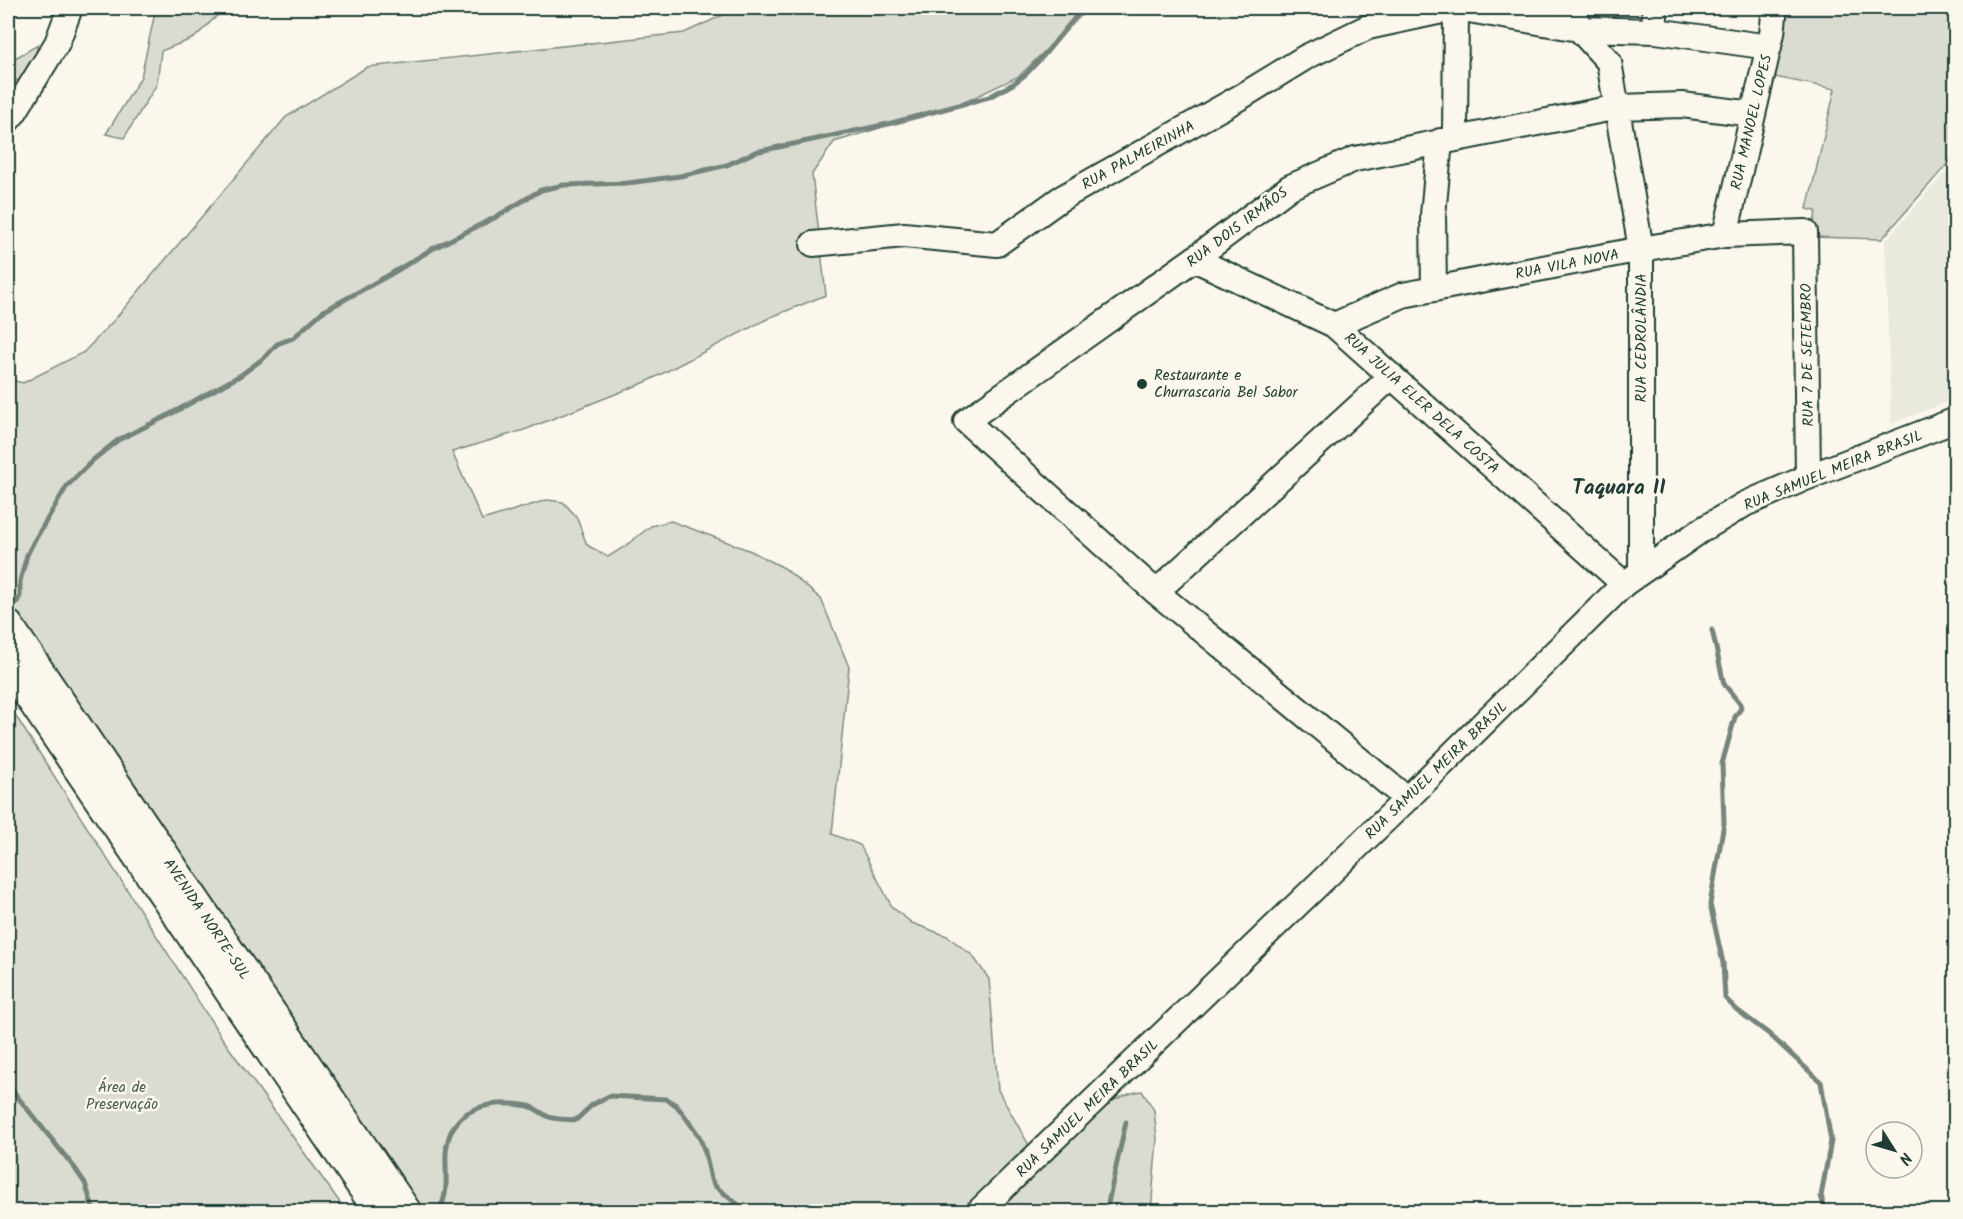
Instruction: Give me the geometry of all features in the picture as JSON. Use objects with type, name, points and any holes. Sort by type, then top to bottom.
[{"type":"main road","name":"AVENIDA NORTE-SUL","points":[[8,626],[406,1212]]},
{"type":"main road","name":"AVENIDA NORTE-SUL","points":[[8,664],[380,1212]]},
{"type":"street","points":[[10,111],[57,43],[70,8]]},
{"type":"street","points":[[1434,289],[1433,215],[1447,140],[1456,8]]},
{"type":"street","name":"RUA PALMEIRINHA","points":[[813,244],[904,235],[997,244],[1060,198],[1244,95],[1306,57],[1368,27],[1456,8],[1576,18],[1655,19],[1769,47]]},
{"type":"street","name":"RUA MANOEL LOPES","points":[[1725,235],[1769,47],[1775,8]]},
{"type":"street","points":[[1576,18],[1609,62],[1618,107]]},
{"type":"street","name":"RUA DOIS IRMÃOS","points":[[1156,592],[966,421],[1194,259],[1290,187],[1354,159],[1618,107],[1682,105],[1753,114]]},
{"type":"street","name":"RUA CEDROLÂNDIA","points":[[1618,107],[1641,249],[1632,577]]},
{"type":"street","name":"RUA VILA NOVA","points":[[1334,325],[1403,295],[1725,235],[1805,232]]},
{"type":"street","name":"RUA 7 DE SETEMBRO","points":[[1805,232],[1808,477]]},
{"type":"street","name":"RUA JULIA ELER DELA COSTA","points":[[1194,259],[1334,325],[1632,577]]},
{"type":"street","points":[[1392,376],[1156,592],[1407,798]]},
{"type":"street","name":"RUA SAMUEL MEIRA BRASIL","points":[[978,1212],[1407,798],[1632,577],[1745,504],[1956,420]]},
{"type":"shaded area","points":[[1955,161],[1955,399],[1891,424],[1885,241]]},
{"type":"green space","points":[[156,8],[225,8],[194,38],[161,51],[157,84],[124,138],[106,134],[141,77]]},
{"type":"green space","points":[[738,8],[1089,8],[1019,76],[965,102],[834,142],[812,174],[826,295],[771,317],[646,382],[524,430],[452,452],[482,520],[547,500],[563,502],[576,516],[587,545],[608,557],[651,526],[671,521],[751,551],[784,568],[821,599],[849,667],[832,834],[860,845],[892,907],[912,923],[947,936],[973,956],[989,979],[998,1090],[1035,1156],[1101,1108],[1129,1094],[1142,1091],[1154,1110],[1157,1139],[1151,1211],[418,1211],[8,607],[8,379],[23,383],[84,352],[116,318],[286,117],[367,67],[684,33]]},
{"type":"green space","points":[[1784,8],[1955,8],[1955,155],[1882,239],[1812,237],[1816,211],[1807,209],[1835,89],[1770,76]]},
{"type":"green space","points":[[38,45],[31,71],[22,80],[11,81],[8,62]]},
{"type":"green space","name":"Área de Preservação","points":[[8,704],[222,1038],[346,1211],[8,1211]]},
{"type":"waterway","points":[[17,602],[27,555],[33,543],[67,486],[93,460],[118,440],[241,375],[265,357],[277,344],[293,338],[322,312],[432,249],[494,218],[541,190],[564,185],[628,183],[680,176],[727,165],[755,152],[888,124],[989,97],[1026,74],[1083,8]]},
{"type":"waterway","points":[[1592,8],[1600,23]]},
{"type":"waterway","points":[[1712,630],[1724,684],[1741,708],[1735,717],[1722,764],[1724,823],[1710,904],[1723,963],[1725,998],[1769,1034],[1821,1082],[1831,1141],[1821,1196],[1826,1212]]},
{"type":"waterway","points":[[8,1085],[85,1183],[92,1212]]},
{"type":"waterway","points":[[438,1212],[446,1191],[446,1153],[449,1137],[463,1116],[486,1106],[514,1104],[532,1107],[552,1118],[576,1120],[592,1105],[609,1096],[666,1099],[676,1105],[699,1136],[715,1186],[747,1212]]},
{"type":"waterway","points":[[1106,1212],[1126,1122]]},
{"type":"place","name":"Restaurante e Churrascaria Bel Sabor","points":[[1142,384]]},
{"type":"district","name":"Taquara II","points":[[1619,487]]}]
